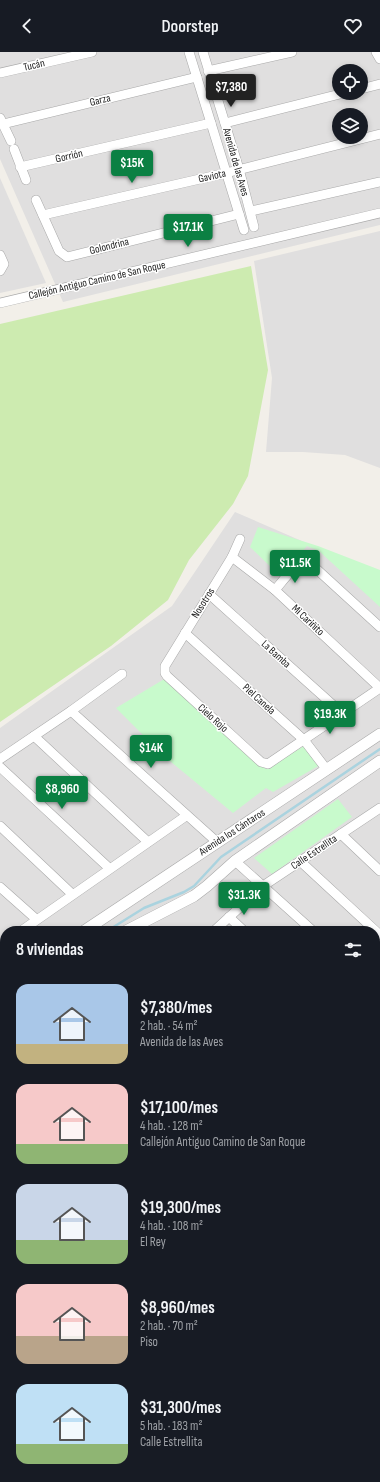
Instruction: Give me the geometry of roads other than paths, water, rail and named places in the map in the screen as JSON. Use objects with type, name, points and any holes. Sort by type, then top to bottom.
[{"type":"street","name":"Tucán","points":[[0,73],[92,52]]},
{"type":"street","name":"Avenida de las Aves","points":[[189,52],[244,230]]},
{"type":"street","name":"Avenida de las Aves","points":[[203,52],[239,169],[254,226]]},
{"type":"street","points":[[208,71],[292,52]]},
{"type":"street","points":[[376,52],[380,59]]},
{"type":"street","name":"Garza","points":[[2,121],[197,77]]},
{"type":"street","points":[[368,87],[380,84]]},
{"type":"street","points":[[225,123],[332,96]]},
{"type":"street","points":[[2,121],[26,180]]},
{"type":"street","name":"Gorrión","points":[[20,167],[211,123]]},
{"type":"street","name":"Gaviota","points":[[43,215],[226,173],[380,134]]},
{"type":"street","points":[[251,211],[380,182]]},
{"type":"street","name":"Golondrina","points":[[36,200],[59,251],[67,257],[239,214]]},
{"type":"street","name":"Callejón Antiguo Camino de San Roque","points":[[0,303],[380,213]]},
{"type":"street","points":[[0,255],[4,264],[0,271]]},
{"type":"street","name":"Nosotros","points":[[165,666],[232,557],[240,539]]},
{"type":"street","name":"Mi Cariñito","points":[[232,557],[275,590],[380,688]]},
{"type":"street","points":[[275,590],[298,566],[306,563],[311,564],[380,627]]},
{"type":"street","name":"La Bamba","points":[[209,594],[343,714]]},
{"type":"street","name":"Piel Canela","points":[[185,633],[304,740],[327,770]]},
{"type":"street","name":"Cielo Rojo","points":[[165,666],[165,673],[167,676],[261,762],[268,764],[304,740]]},
{"type":"street","points":[[0,759],[71,711],[122,674]]},
{"type":"street","points":[[304,740],[380,688]]},
{"type":"street","points":[[71,711],[186,816],[217,842]]},
{"type":"street","name":"Avenida los Cántaros","points":[[91,926],[380,734]]},
{"type":"street","points":[[34,736],[148,842]]},
{"type":"street","points":[[136,926],[194,896],[236,861],[380,761]]},
{"type":"street","points":[[0,767],[109,868]]},
{"type":"street","name":"Calle Estrellita","points":[[219,926],[263,886],[380,809]]},
{"type":"street","points":[[27,926],[186,816]]},
{"type":"street","points":[[0,826],[72,894]]},
{"type":"street","points":[[341,834],[380,871]]},
{"type":"street","points":[[236,861],[307,926]]},
{"type":"street","points":[[300,861],[371,926]]},
{"type":"street","points":[[0,887],[36,919]]},
{"type":"street","points":[[229,917],[239,926]]},
{"type":"waterway","points":[[115,926],[144,908],[184,892],[194,886],[221,857],[380,749]]}]
